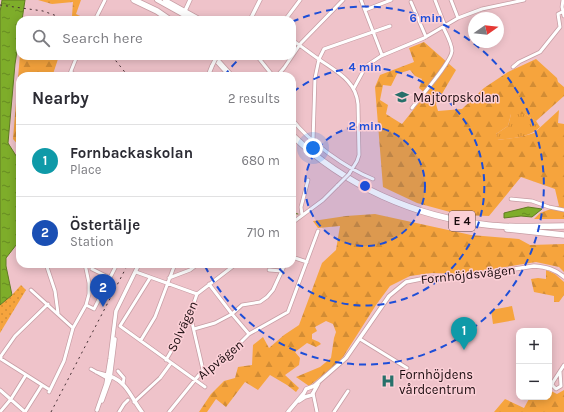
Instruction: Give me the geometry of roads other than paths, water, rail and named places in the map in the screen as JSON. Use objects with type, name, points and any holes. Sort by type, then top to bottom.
[{"type":"highway","points":[[134,0],[164,16]]},
{"type":"highway","points":[[143,0],[171,16]]},
{"type":"highway","points":[[219,60],[228,72]]},
{"type":"highway","points":[[220,60],[232,72]]},
{"type":"highway","name":"E 4","points":[[296,138],[316,156],[352,180],[381,196],[418,210],[443,217],[489,225],[564,226]]},
{"type":"highway","name":"E 4","points":[[296,143],[324,167],[351,184],[392,204],[415,213],[441,220],[489,228],[510,230],[564,230]]},
{"type":"highway","points":[[510,230],[564,235]]},
{"type":"main road","points":[[157,0],[192,16]]},
{"type":"main road","points":[[165,0],[188,16]]},
{"type":"street","points":[[97,16],[104,0]]},
{"type":"street","points":[[184,12],[190,0]]},
{"type":"street","points":[[254,16],[260,0]]},
{"type":"street","points":[[288,16],[300,0]]},
{"type":"street","points":[[361,0],[382,55]]},
{"type":"street","points":[[365,10],[391,0]]},
{"type":"street","points":[[412,108],[445,65],[451,53],[452,47],[435,0]]},
{"type":"street","points":[[451,0],[458,18]]},
{"type":"street","points":[[501,0],[501,5]]},
{"type":"street","points":[[354,88],[366,66],[382,55],[426,37],[458,18],[480,10],[524,0]]},
{"type":"street","points":[[563,0],[562,12],[564,16]]},
{"type":"street","points":[[296,50],[340,1]]},
{"type":"street","points":[[411,2],[426,37]]},
{"type":"street","points":[[513,67],[519,62],[540,52],[560,27],[558,14],[562,12]]},
{"type":"street","points":[[313,141],[315,78],[319,59],[324,49],[390,26]]},
{"type":"street","points":[[296,42],[343,75],[354,88],[358,98],[359,155],[353,169],[349,174],[323,200],[296,220]]},
{"type":"street","points":[[71,72],[75,60]]},
{"type":"street","points":[[210,72],[214,60]]},
{"type":"street","points":[[260,60],[270,72]]},
{"type":"street","points":[[280,72],[289,60]]},
{"type":"street","points":[[296,124],[324,150],[353,169],[373,179]]},
{"type":"street","points":[[302,215],[300,208],[308,180]]},
{"type":"street","points":[[511,200],[532,201],[564,210]]},
{"type":"street","name":"Alpvägen","points":[[169,412],[203,370],[207,371],[227,356],[249,334],[288,312],[318,231]]},
{"type":"street","points":[[296,258],[307,262]]},
{"type":"street","name":"Fornhöjdsvägen","points":[[288,412],[296,402],[310,393],[321,380],[346,358],[389,296],[406,282],[426,278],[461,277],[534,266],[545,267],[557,271],[564,277]]},
{"type":"street","points":[[47,268],[55,291],[58,313]]},
{"type":"street","points":[[48,304],[15,336],[2,356],[2,361],[50,391],[64,361],[73,328],[86,305],[90,283],[86,268]]},
{"type":"street","points":[[86,305],[94,309],[115,268]]},
{"type":"street","points":[[96,411],[109,377],[114,323],[119,303],[138,268]]},
{"type":"street","points":[[141,340],[155,317],[174,268]]},
{"type":"street","points":[[170,278],[193,268]]},
{"type":"street","name":"Solvägen","points":[[166,360],[190,314],[197,294],[231,268]]},
{"type":"street","points":[[194,329],[215,324],[232,314],[242,305],[260,302],[273,290],[283,268]]},
{"type":"street","points":[[92,269],[110,278]]},
{"type":"street","points":[[269,270],[282,271]]},
{"type":"street","points":[[136,272],[197,294]]},
{"type":"street","points":[[150,278],[120,326],[194,380],[206,387]]},
{"type":"street","points":[[209,284],[249,334]]},
{"type":"street","points":[[31,290],[73,328]]},
{"type":"street","points":[[190,314],[203,370]]},
{"type":"street","points":[[360,339],[407,368]]},
{"type":"street","name":"Solvägen","points":[[134,402],[160,378],[171,363]]},
{"type":"street","points":[[560,371],[561,386],[556,389],[552,385],[560,371],[564,365]]},
{"type":"street","points":[[93,370],[122,383],[127,388],[134,402],[142,412]]},
{"type":"street","points":[[118,371],[124,378],[122,383]]},
{"type":"street","points":[[0,412],[11,399],[26,376]]},
{"type":"street","points":[[0,390],[25,412],[42,385]]},
{"type":"street","points":[[334,412],[348,391]]},
{"type":"street","points":[[310,393],[317,412]]},
{"type":"street","points":[[119,412],[128,400]]},
{"type":"water","points":[[2,0],[25,0],[23,16],[16,16],[16,58],[8,143],[16,156],[16,245],[6,258],[6,266],[12,295],[0,305],[0,12]]},
{"type":"water","points":[[528,207],[542,209],[532,217],[521,216],[504,218],[504,213]]},
{"type":"railway","points":[[0,5],[43,11],[57,16]]},
{"type":"railway","points":[[115,60],[125,72]]},
{"type":"railway","points":[[51,412],[126,268]]},
{"type":"place","name":"Majtorpskolan","points":[[402,97]]},
{"type":"place","name":"Östertälje","points":[[103,307]]},
{"type":"place","name":"Fornbackaskolan","points":[[464,350]]},
{"type":"place","name":"Fornhöjdens vårdcentrum","points":[[388,381]]}]
